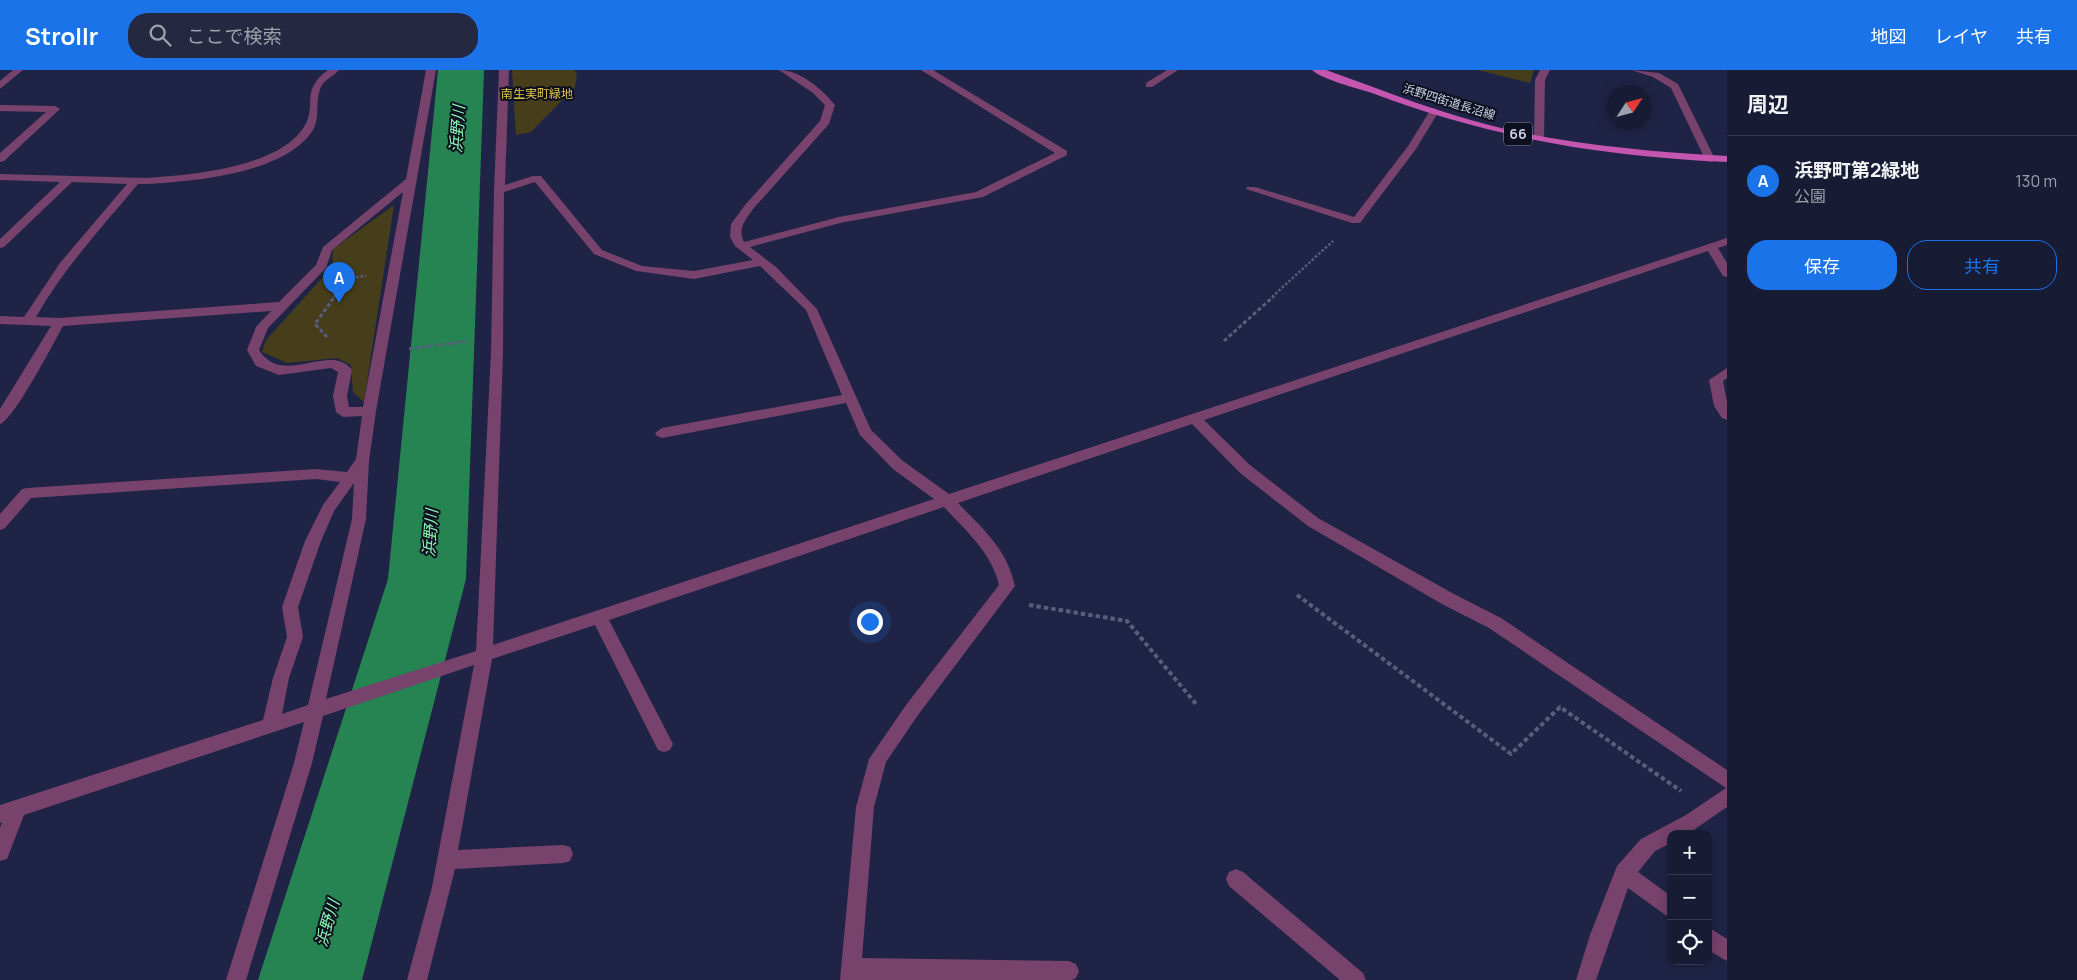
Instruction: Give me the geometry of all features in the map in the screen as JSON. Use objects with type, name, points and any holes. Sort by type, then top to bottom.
[{"type":"main road","name":"浜野四街道長沼線","points":[[1317,70],[1434,111],[1504,132],[1617,150],[1727,159]]},
{"type":"street","points":[[0,86],[18,70]]},
{"type":"street","points":[[0,177],[148,181],[186,179],[217,174],[244,166],[297,142],[308,129],[314,116],[314,89],[324,76],[334,70]]},
{"type":"street","points":[[236,980],[303,763],[313,712],[359,519],[369,411],[431,70]]},
{"type":"street","points":[[417,980],[447,860],[484,656],[498,352],[499,190],[504,70]]},
{"type":"street","points":[[784,70],[816,91],[830,105],[825,122],[737,224],[736,237],[741,246],[764,262],[812,309],[865,432],[898,465],[946,500],[984,540],[1003,567],[1007,586],[912,710],[878,759],[864,807],[850,974],[1069,971]]},
{"type":"street","points":[[741,246],[839,220],[979,195],[1063,153],[926,70]]},
{"type":"street","points":[[1149,85],[1173,70]]},
{"type":"street","points":[[1539,138],[1540,80],[1545,70]]},
{"type":"street","points":[[1636,70],[1656,75],[1675,86],[1710,158]]},
{"type":"street","points":[[0,108],[55,109],[0,160]]},
{"type":"street","points":[[1251,189],[1356,221],[1412,147],[1434,111]]},
{"type":"street","points":[[499,190],[537,178],[598,252],[640,269],[694,275],[764,262]]},
{"type":"street","points":[[0,245],[69,179]]},
{"type":"street","points":[[28,321],[40,300],[70,258],[134,181]]},
{"type":"street","points":[[369,411],[343,412],[340,396],[345,370],[332,364],[279,371],[261,363],[253,350],[262,327],[309,282],[322,266],[326,249],[410,181]]},
{"type":"street","points":[[0,852],[8,811],[484,656],[946,500],[1584,291],[1727,241]]},
{"type":"street","points":[[1711,246],[1727,273]]},
{"type":"street","points":[[0,320],[59,322],[282,306]]},
{"type":"street","points":[[0,419],[13,401],[59,322]]},
{"type":"street","points":[[1727,372],[1716,380],[1721,406],[1727,414]]},
{"type":"street","points":[[662,433],[850,398]]},
{"type":"street","points":[[1195,418],[1245,470],[1313,522],[1448,599],[1495,622],[1727,780]]},
{"type":"street","points":[[271,724],[281,678],[295,637],[290,607],[328,508],[352,478],[363,460]]},
{"type":"street","points":[[0,524],[27,493],[316,474],[352,478]]},
{"type":"street","points":[[599,617],[664,744]]},
{"type":"street","points":[[1586,980],[1600,935],[1624,874],[1648,845],[1693,821],[1727,796]]},
{"type":"street","points":[[447,860],[563,854]]},
{"type":"street","points":[[1624,874],[1667,906]]},
{"type":"street","points":[[1236,879],[1356,980]]},
{"type":"street","points":[[1712,940],[1727,951]]},
{"type":"path","points":[[1224,341],[1356,221]]},
{"type":"path","points":[[309,367],[328,336],[315,324],[347,278],[351,269]]},
{"type":"path","points":[[401,350],[476,340]]},
{"type":"path","points":[[1297,595],[1511,754],[1560,706],[1708,810]]},
{"type":"path","points":[[996,600],[1127,621],[1196,704]]},
{"type":"green space","name":"南生実町緑地","points":[[512,70],[574,70],[577,74],[575,87],[531,132],[516,135]]},
{"type":"green space","points":[[1478,70],[1534,70],[1530,83]]},
{"type":"green space","points":[[394,205],[364,402],[353,392],[351,365],[337,358],[287,363],[262,352],[266,340],[332,267],[333,249]]},
{"type":"waterway","name":"浜野川","points":[[310,980],[427,579],[461,70]]},
{"type":"place","name":"浜野町第2緑地","points":[[339,303]]}]
